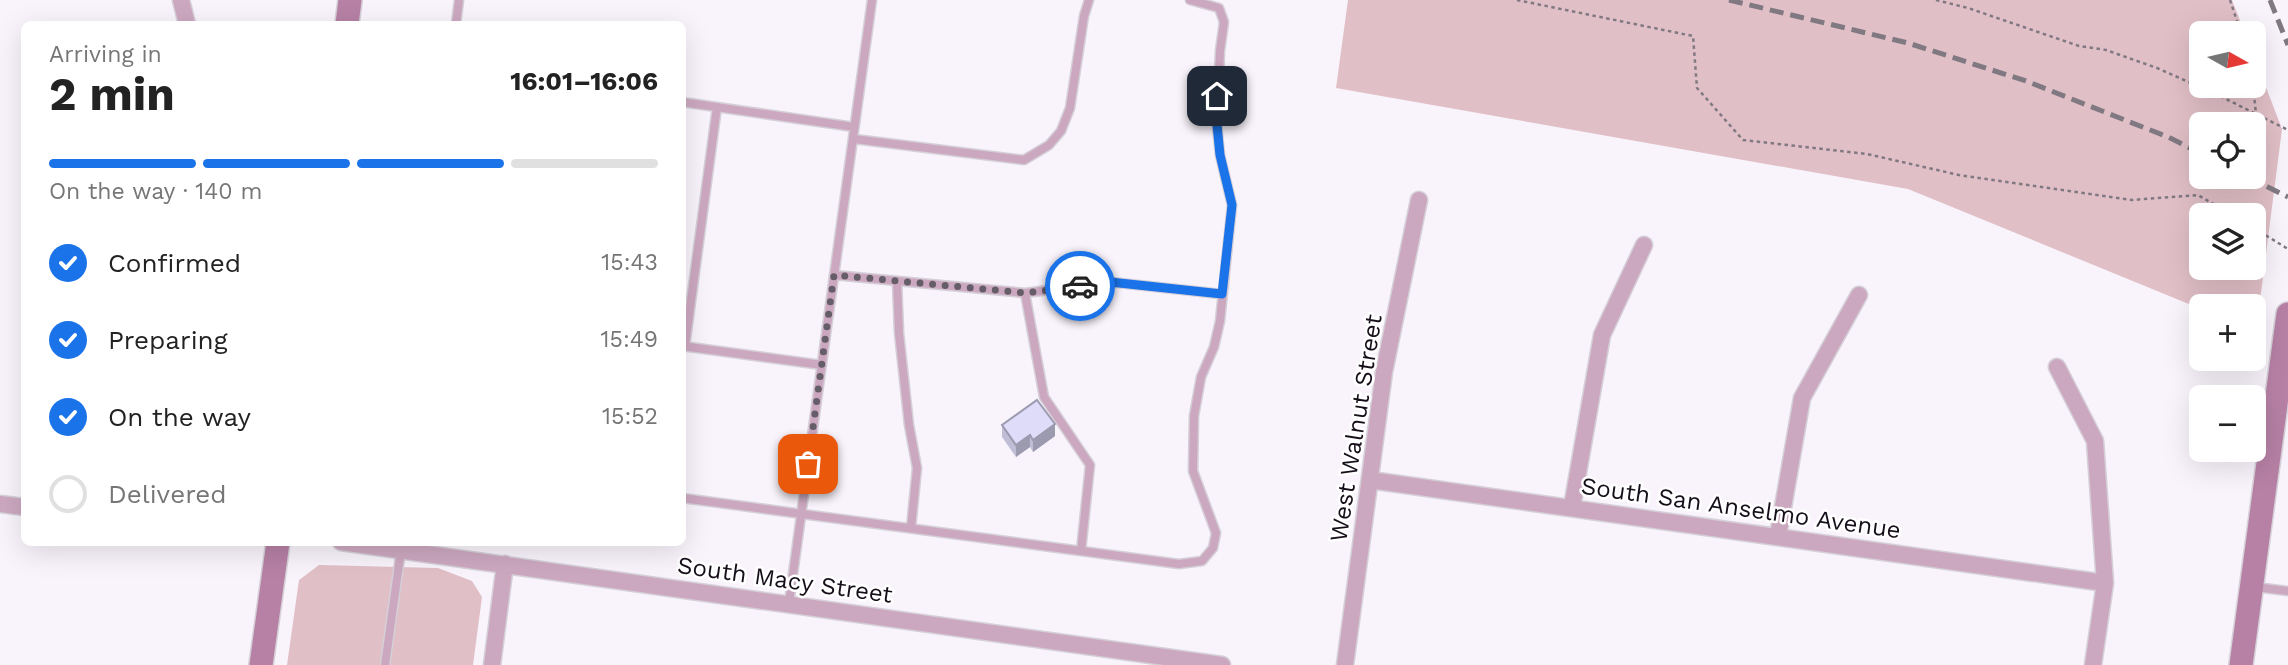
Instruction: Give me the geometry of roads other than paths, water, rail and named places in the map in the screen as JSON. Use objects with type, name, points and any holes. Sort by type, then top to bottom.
[{"type":"main road","points":[[347,21],[350,0]]},
{"type":"main road","points":[[2245,664],[2252,586],[2288,314]]},
{"type":"main road","points":[[261,665],[277,546]]},
{"type":"street","points":[[181,0],[186,21]]},
{"type":"street","name":"West Walnut Street","points":[[1345,665],[1384,372],[1419,200]]},
{"type":"street","points":[[1573,507],[1602,335],[1644,245]]},
{"type":"street","points":[[1778,536],[1802,398],[1859,295]]},
{"type":"street","points":[[2057,367],[2095,441],[2105,583],[2093,665]]},
{"type":"street","name":"South San Anselmo Avenue","points":[[1370,480],[2105,583]]},
{"type":"street","points":[[0,504],[21,507]]},
{"type":"street","name":"South Macy Street","points":[[371,546],[1222,665]]},
{"type":"street","points":[[492,665],[505,564]]},
{"type":"lane","points":[[456,21],[459,0]]},
{"type":"lane","points":[[789,603],[872,0]]},
{"type":"lane","points":[[853,139],[1024,160],[1049,145],[1060,131],[1070,108],[1084,16],[1089,0]]},
{"type":"lane","points":[[686,499],[1179,564],[1202,561],[1213,548],[1216,533],[1193,471],[1194,416],[1201,377],[1214,347],[1220,321],[1232,205],[1220,155],[1217,125],[1219,62],[1224,22],[1219,9],[1189,0]]},
{"type":"lane","points":[[686,103],[854,127]]},
{"type":"lane","points":[[686,332],[717,107]]},
{"type":"lane","points":[[834,275],[1026,293],[1110,282],[1222,294]]},
{"type":"lane","points":[[897,282],[904,373],[917,468],[911,528]]},
{"type":"lane","points":[[1026,293],[1044,397],[1090,466],[1081,551]]},
{"type":"lane","points":[[686,346],[822,365]]},
{"type":"lane","points":[[385,665],[401,550]]},
{"type":"lane","points":[[2252,586],[2288,592]]},
{"type":"railway","points":[[1729,0],[1908,43],[2026,81],[2189,148]]},
{"type":"railway","points":[[2270,0],[2288,45]]},
{"type":"railway","points":[[2266,186],[2288,197]]}]
